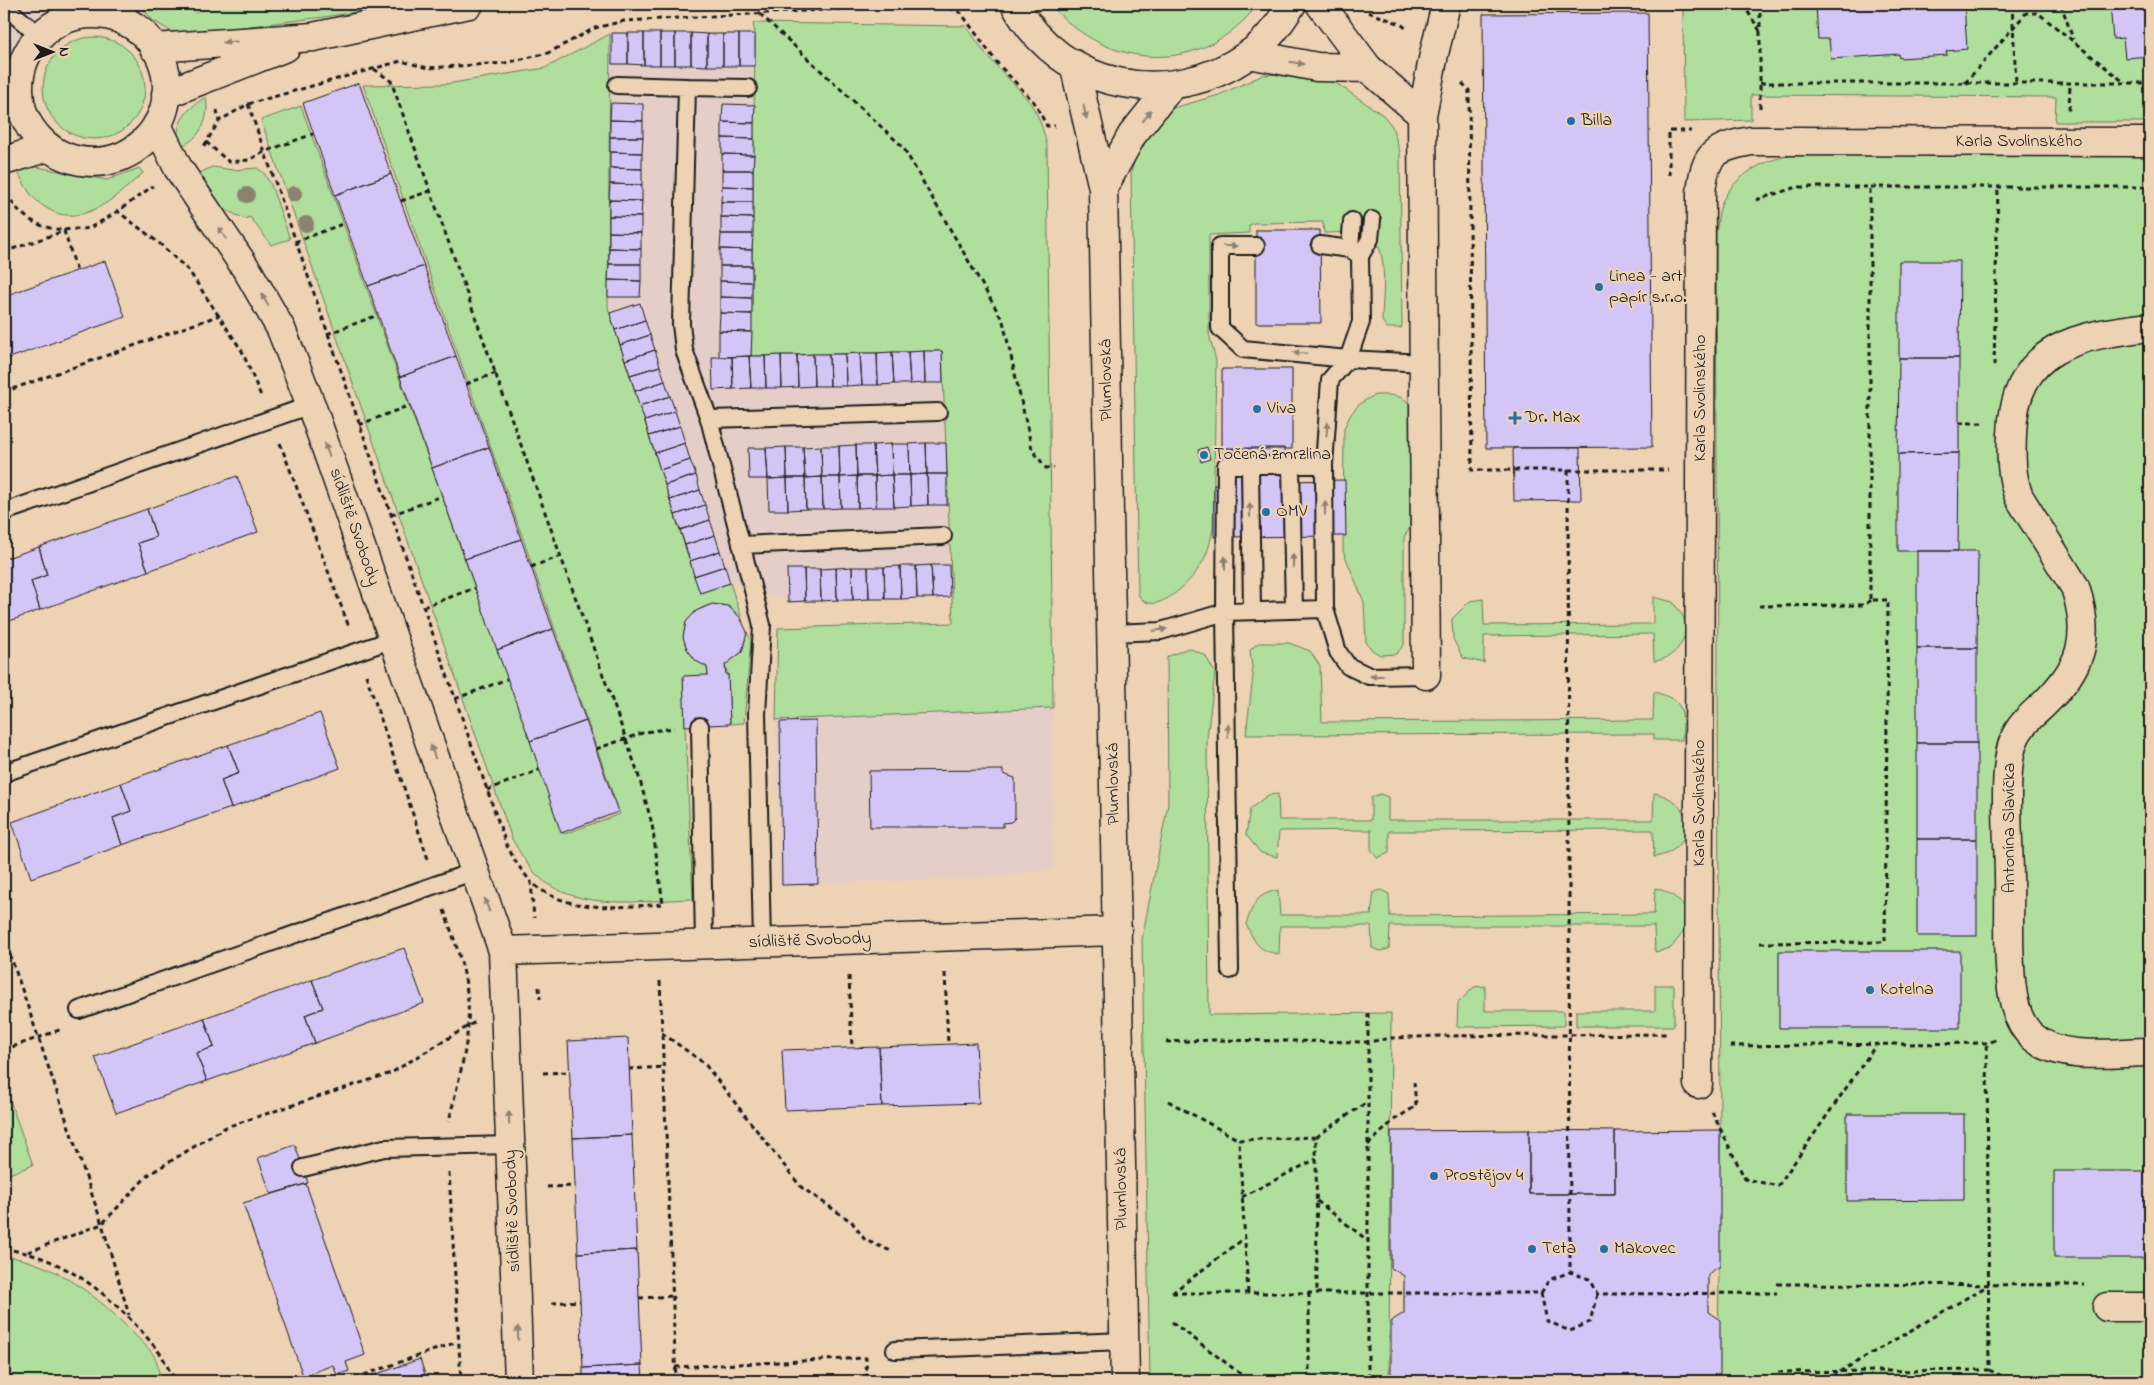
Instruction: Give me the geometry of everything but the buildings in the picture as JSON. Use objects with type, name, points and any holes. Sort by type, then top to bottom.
[{"type":"street","points":[[154,48],[313,37],[469,4]]},
{"type":"street","points":[[1015,4],[1044,42],[1074,64],[1096,75],[1119,83],[1142,86],[1171,86],[1196,81],[1223,70],[1249,54],[1266,39],[1292,4]]},
{"type":"street","points":[[1320,4],[1368,68],[1422,115]]},
{"type":"street","points":[[1426,675],[1422,115],[1446,4]]},
{"type":"street","points":[[122,13],[154,48],[164,70],[166,94],[157,125],[136,147],[110,160],[78,160],[48,147],[28,123],[12,99],[24,62],[40,36],[58,23],[80,16],[122,13]]},
{"type":"street","points":[[166,94],[313,37]]},
{"type":"street","points":[[1249,54],[1317,67],[1368,68]]},
{"type":"street","name":"Plumlovská","points":[[1074,64],[1103,188],[1125,1381]]},
{"type":"street","points":[[1103,188],[1132,135],[1171,86]]},
{"type":"street","name":"sídliště Svobody","points":[[157,125],[178,168],[249,273],[281,329],[311,405],[503,951],[519,1381]]},
{"type":"street","name":"Karla Svolinského","points":[[1698,1084],[1701,193],[1703,173],[1709,158],[1724,147],[1751,141],[2150,142]]},
{"type":"street","points":[[4,161],[48,147]]},
{"type":"street","name":"Antonína Slavíčka","points":[[2150,327],[2085,337],[2058,348],[2042,360],[2025,379],[2014,411],[2012,447],[2014,484],[2019,497],[2075,587],[2083,620],[2083,636],[2075,668],[2066,682],[2019,730],[2014,738],[2009,759],[2010,971],[2015,1007],[2024,1027],[2033,1037],[2060,1051],[2150,1052]]},
{"type":"street","name":"sídliště Svobody","points":[[503,951],[1117,931]]},
{"type":"street","points":[[2100,1296],[2150,1307]]},
{"type":"lane","points":[[4,6],[40,36]]},
{"type":"lane","points":[[617,85],[748,88]]},
{"type":"lane","points":[[687,87],[681,324],[684,350],[709,419],[762,625],[757,714],[762,942]]},
{"type":"lane","points":[[1355,252],[1370,239],[1372,220]]},
{"type":"lane","points":[[1352,221],[1361,322],[1348,359],[1330,380],[1324,465],[1325,609],[1338,652],[1348,666],[1369,676],[1426,675]]},
{"type":"lane","points":[[1256,246],[1220,246],[1220,328],[1243,349],[1348,359],[1424,363]]},
{"type":"lane","points":[[1320,246],[1355,252]]},
{"type":"lane","points":[[4,512],[311,405]]},
{"type":"lane","points":[[709,419],[938,412]]},
{"type":"lane","points":[[1230,970],[1229,780],[1225,612],[1226,465],[1324,465]]},
{"type":"lane","points":[[1250,466],[1252,611]]},
{"type":"lane","points":[[1291,466],[1294,610]]},
{"type":"lane","points":[[741,545],[943,536]]},
{"type":"lane","points":[[1111,633],[1161,631],[1225,612],[1325,609]]},
{"type":"lane","points":[[4,773],[394,640]]},
{"type":"lane","points":[[700,726],[704,944]]},
{"type":"lane","points":[[79,1010],[437,886],[474,871]]},
{"type":"lane","points":[[303,1168],[384,1148],[511,1145]]},
{"type":"lane","points":[[895,1350],[1125,1341]]},
{"type":"path","points":[[4,252],[64,231],[90,227],[200,153],[219,122],[248,104],[401,61],[428,68],[505,63],[548,53],[595,28],[624,21],[932,4]]},
{"type":"path","points":[[941,4],[961,12],[998,64],[1034,102],[1047,126],[1088,126]]},
{"type":"path","points":[[1743,4],[1760,31]]},
{"type":"path","points":[[1760,4],[1760,111]]},
{"type":"path","points":[[2012,4],[2016,83]]},
{"type":"path","points":[[2061,4],[2073,41]]},
{"type":"path","points":[[1365,11],[1401,24],[1469,90],[1472,470],[1669,470],[1669,460]]},
{"type":"path","points":[[1965,83],[2026,13],[2038,12],[2126,83]]},
{"type":"path","points":[[759,14],[903,147],[1003,321],[1032,449],[1046,468],[1054,468]]},
{"type":"path","points":[[248,104],[506,844],[516,864],[531,882],[545,894],[604,908],[663,904],[652,824],[626,738],[391,81],[374,69]]},
{"type":"path","points":[[1760,83],[2150,83]]},
{"type":"path","points":[[1669,181],[1669,131],[1696,131]]},
{"type":"path","points":[[206,142],[229,162],[249,160],[264,152],[313,134]]},
{"type":"path","points":[[4,186],[12,204],[27,219],[43,227],[64,231]]},
{"type":"path","points":[[1756,200],[1796,187],[2150,187]]},
{"type":"path","points":[[1870,187],[1870,600]]},
{"type":"path","points":[[1994,374],[1998,187]]},
{"type":"path","points":[[401,201],[430,191]]},
{"type":"path","points":[[4,204],[12,204]]},
{"type":"path","points":[[116,210],[159,243],[189,271],[220,315],[242,351],[271,420],[358,652],[437,886],[463,970],[468,992],[468,1026],[447,1129],[457,1342],[461,1381]]},
{"type":"path","points":[[295,242],[345,223]]},
{"type":"path","points":[[64,231],[77,270]]},
{"type":"path","points":[[4,392],[220,315]]},
{"type":"path","points":[[327,334],[378,315]]},
{"type":"path","points":[[466,384],[496,373]]},
{"type":"path","points":[[359,425],[410,405]]},
{"type":"path","points":[[1568,470],[1571,1034],[1570,1272]]},
{"type":"path","points":[[391,515],[442,496]]},
{"type":"path","points":[[531,567],[561,556]]},
{"type":"path","points":[[423,607],[474,588]]},
{"type":"path","points":[[1759,606],[1864,605],[1870,600],[1888,600],[1885,942],[1760,943]]},
{"type":"path","points":[[455,699],[507,679]]},
{"type":"path","points":[[596,749],[645,732],[700,726]]},
{"type":"path","points":[[487,790],[539,770]]},
{"type":"path","points":[[531,882],[540,999]]},
{"type":"path","points":[[4,937],[102,1224],[129,1315]]},
{"type":"path","points":[[945,973],[948,1044]]},
{"type":"path","points":[[849,976],[852,1048]]},
{"type":"path","points":[[660,981],[676,1381]]},
{"type":"path","points":[[4,1050],[74,1025],[79,1010]]},
{"type":"path","points":[[28,1252],[102,1224],[148,1175],[226,1127],[391,1074],[468,1026],[505,1010]]},
{"type":"path","points":[[1304,1381],[1309,1378],[1368,1380],[1368,1013]]},
{"type":"path","points":[[1166,1042],[1212,1040],[1368,1042],[1440,1036],[1667,1034],[1698,1046],[1987,1044],[2024,1027]]},
{"type":"path","points":[[662,1033],[704,1063],[801,1188],[852,1222],[865,1240],[891,1251]]},
{"type":"path","points":[[1987,1044],[1989,1370]]},
{"type":"path","points":[[1698,1084],[1745,1179],[1778,1186],[1876,1045]]},
{"type":"path","points":[[629,1069],[664,1067]]},
{"type":"path","points":[[543,1074],[570,1072]]},
{"type":"path","points":[[1368,1146],[1394,1120],[1416,1106],[1414,1082]]},
{"type":"path","points":[[1168,1101],[1239,1140],[1316,1137],[1368,1101]]},
{"type":"path","points":[[1316,1137],[1317,1293]]},
{"type":"path","points":[[1239,1140],[1248,1293]]},
{"type":"path","points":[[1242,1198],[1316,1159]]},
{"type":"path","points":[[547,1187],[574,1186]]},
{"type":"path","points":[[1317,1201],[1368,1241]]},
{"type":"path","points":[[1246,1237],[1172,1293],[1541,1293]]},
{"type":"path","points":[[4,1249],[28,1252],[54,1263],[79,1277],[129,1315],[161,1355],[177,1381]]},
{"type":"path","points":[[1570,1272],[1588,1279],[1597,1294],[1590,1322],[1570,1331],[1547,1321],[1541,1293],[1549,1280],[1570,1272]]},
{"type":"path","points":[[1777,1284],[1989,1284],[2100,1296]]},
{"type":"path","points":[[1824,1381],[1836,1372],[1989,1284]]},
{"type":"path","points":[[1309,1293],[1309,1378]]},
{"type":"path","points":[[1597,1294],[1777,1293]]},
{"type":"path","points":[[639,1298],[672,1296]]},
{"type":"path","points":[[552,1303],[580,1301]]},
{"type":"path","points":[[1172,1322],[1250,1381]]},
{"type":"path","points":[[347,1381],[457,1342]]},
{"type":"path","points":[[676,1367],[866,1358],[867,1381]]},
{"type":"path","points":[[1778,1372],[1989,1370],[2013,1381]]},
{"type":"path","points":[[171,1381],[173,1376]]},
{"type":"shaded area","points":[[4,4],[48,4],[4,59]]},
{"type":"shaded area","points":[[610,32],[755,34],[751,356],[942,351],[950,597],[788,600],[730,583],[700,593],[609,312]]},
{"type":"shaded area","points":[[1053,708],[1054,870],[972,879],[779,884],[776,720]]},
{"type":"green space","points":[[139,4],[407,4],[324,17],[177,35],[152,20]]},
{"type":"green space","points":[[1050,4],[1258,4],[1236,28],[1210,44],[1183,54],[1155,56],[1126,53],[1099,43],[1073,26]]},
{"type":"green space","points":[[1683,4],[2150,4],[2150,122],[2055,122],[2056,97],[1751,95],[1751,120],[1684,122]]},
{"type":"green space","points":[[753,23],[966,26],[986,54],[1028,100],[1039,118],[1047,146],[1053,708],[776,720],[778,628],[953,623],[942,351],[751,356],[755,34]]},
{"type":"green space","points":[[610,34],[608,308],[700,593],[730,583],[743,622],[731,609],[717,604],[704,607],[693,615],[686,626],[684,640],[691,654],[707,667],[708,675],[685,726],[693,899],[612,902],[591,900],[572,895],[554,888],[538,876],[527,863],[512,839],[261,120],[301,106],[564,834],[620,814],[363,85],[446,84],[545,68]]},
{"type":"green space","points":[[94,37],[113,41],[130,52],[141,69],[145,88],[141,107],[130,124],[113,135],[94,139],[75,135],[58,124],[47,107],[43,88],[47,69],[58,52],[75,41]]},
{"type":"green space","points":[[1302,72],[1330,79],[1383,115],[1392,126],[1400,152],[1402,325],[1401,328],[1387,328],[1382,321],[1384,273],[1382,260],[1375,239],[1367,234],[1352,232],[1324,233],[1323,222],[1254,223],[1249,225],[1249,233],[1209,235],[1209,334],[1216,361],[1213,529],[1203,562],[1188,581],[1171,596],[1161,601],[1152,603],[1144,601],[1138,594],[1131,173],[1138,147],[1157,119],[1173,108],[1219,95],[1263,75]]},
{"type":"green space","points":[[206,97],[207,113],[199,133],[180,147],[178,131],[183,118],[193,106]]},
{"type":"green space","points":[[1796,155],[2150,155],[2150,1381],[1718,1381],[1720,1131],[1716,232],[1721,205],[1733,185],[1762,164]]},
{"type":"green space","points":[[26,165],[107,180],[139,168],[143,173],[105,204],[77,215],[62,214],[48,209],[30,194],[15,168]]},
{"type":"green space","points":[[212,167],[233,170],[257,168],[264,173],[271,185],[290,239],[271,245],[250,217],[245,219],[217,206],[196,175]]},
{"type":"green space","points":[[1376,395],[1390,395],[1406,400],[1409,403],[1410,528],[1404,537],[1404,645],[1396,654],[1380,655],[1372,650],[1366,642],[1364,602],[1343,551],[1344,429],[1349,417],[1356,408],[1364,401]]},
{"type":"green space","points":[[1653,597],[1673,602],[1681,613],[1686,627],[1683,641],[1679,647],[1674,653],[1661,660],[1654,661],[1653,634],[1484,636],[1484,663],[1463,658],[1453,639],[1452,619],[1470,601],[1483,599],[1484,625],[1653,624]]},
{"type":"green space","points":[[747,632],[751,640],[744,723],[730,724],[728,675],[725,665],[742,652]]},
{"type":"green space","points":[[1258,643],[1289,643],[1310,651],[1320,666],[1322,722],[1653,720],[1654,692],[1672,699],[1680,708],[1683,721],[1682,740],[1654,740],[1654,734],[1246,735],[1253,676],[1250,650]]},
{"type":"green space","points":[[1188,648],[1205,655],[1215,673],[1207,738],[1209,1015],[1391,1013],[1389,1381],[1150,1381],[1142,939],[1168,804],[1167,657]]},
{"type":"green space","points":[[1654,793],[1668,798],[1678,806],[1684,815],[1686,826],[1684,836],[1678,846],[1668,853],[1654,857],[1653,830],[1389,831],[1389,853],[1377,858],[1371,849],[1371,830],[1279,831],[1277,857],[1261,853],[1246,835],[1250,809],[1268,795],[1278,794],[1279,820],[1371,820],[1371,798],[1380,794],[1388,797],[1388,820],[1653,820]]},
{"type":"green space","points":[[1655,888],[1678,900],[1686,911],[1687,918],[1685,929],[1671,948],[1655,952],[1654,926],[1390,926],[1389,949],[1380,951],[1372,948],[1371,926],[1280,926],[1279,954],[1261,948],[1246,924],[1256,901],[1264,894],[1278,890],[1280,915],[1371,915],[1374,892],[1381,890],[1389,894],[1390,916],[1654,914]]},
{"type":"green space","points":[[1655,985],[1674,985],[1674,1026],[1576,1026],[1576,1011],[1655,1011]]},
{"type":"green space","points":[[1485,986],[1485,1011],[1564,1011],[1564,1026],[1457,1027],[1458,1003],[1474,987]]},
{"type":"green space","points":[[4,1088],[33,1165],[4,1176]]},
{"type":"green space","points":[[4,1256],[41,1266],[75,1283],[91,1294],[150,1350],[156,1359],[162,1381],[4,1381]]},
{"type":"place","name":"Billa","points":[[1571,121]]},
{"type":"place","name":"Linea - art papír s.r.o.","points":[[1599,287]]},
{"type":"place","name":"Viva","points":[[1257,409]]},
{"type":"place","name":"Dr. Max","points":[[1515,418]]},
{"type":"place","name":"Točená zmrzlina","points":[[1204,455]]},
{"type":"place","name":"OMV","points":[[1266,512]]},
{"type":"place","name":"Kotelna","points":[[1870,990]]},
{"type":"place","name":"Prostějov 4","points":[[1434,1176]]},
{"type":"place","name":"Teta","points":[[1532,1249]]},
{"type":"place","name":"Makovec","points":[[1604,1249]]}]
